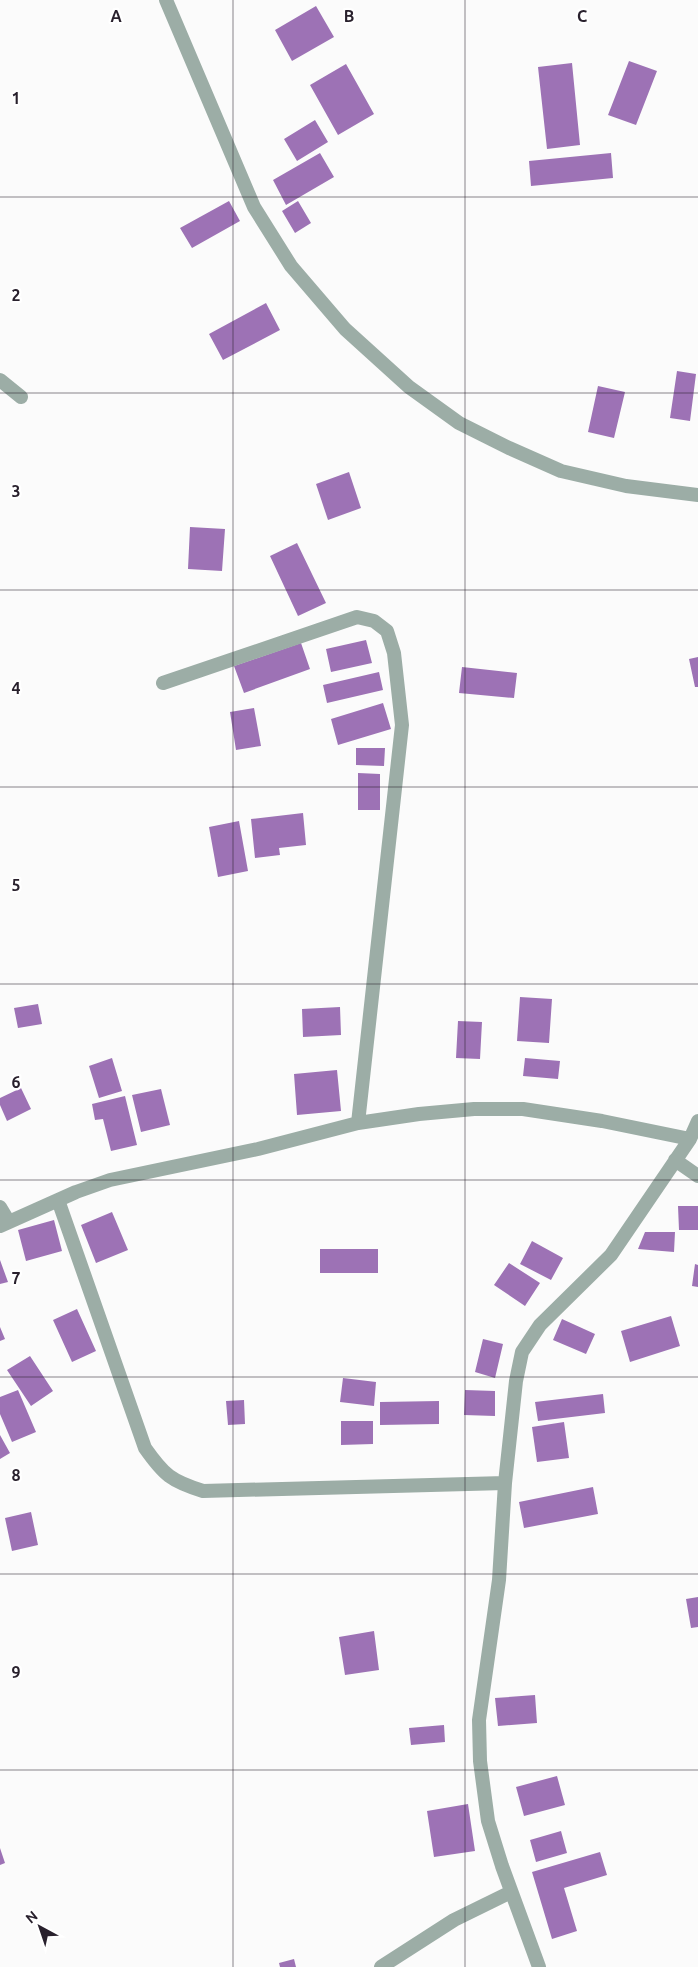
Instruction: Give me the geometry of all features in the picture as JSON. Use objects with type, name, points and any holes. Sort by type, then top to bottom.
[{"type":"street","points":[[166,0],[254,207],[291,266],[345,329],[408,387],[458,423],[509,448],[561,471],[626,486],[698,494]]},
{"type":"street","points":[[0,380],[21,397]]},
{"type":"street","points":[[163,683],[357,617],[374,621],[387,631],[394,653],[402,725],[358,1123]]},
{"type":"street","points":[[0,1207],[4,1224],[110,1180],[258,1150],[358,1123],[474,1109],[523,1109],[602,1121],[690,1139]]},
{"type":"street","points":[[539,1967],[511,1892],[488,1821],[480,1761],[479,1720],[499,1580],[505,1483],[516,1381],[522,1352],[540,1325],[611,1255],[690,1139],[698,1120]]},
{"type":"street","points":[[675,1160],[698,1176]]},
{"type":"street","points":[[58,1200],[145,1448],[159,1468],[177,1483],[202,1491],[505,1483]]},
{"type":"street","points":[[381,1967],[454,1920],[511,1892]]},
{"type":"building","points":[[316,6],[334,37],[292,61],[275,30]]},
{"type":"building","points":[[629,61],[657,71],[636,125],[608,115]]},
{"type":"building","points":[[572,63],[580,145],[547,149],[538,67]]},
{"type":"building","points":[[346,64],[374,114],[338,135],[310,85]]},
{"type":"building","points":[[315,120],[328,142],[297,161],[284,139]]},
{"type":"building","points":[[320,153],[334,177],[286,205],[273,180]]},
{"type":"building","points":[[611,153],[613,178],[531,186],[529,161]]},
{"type":"building","points":[[229,201],[240,221],[192,248],[180,228]]},
{"type":"building","points":[[298,201],[311,223],[295,233],[282,211]]},
{"type":"building","points":[[266,303],[280,330],[223,360],[209,334]]},
{"type":"building","points":[[677,371],[696,374],[690,421],[670,418]]},
{"type":"building","points":[[598,386],[625,392],[614,438],[588,432]]},
{"type":"building","points":[[349,472],[361,508],[328,520],[316,484]]},
{"type":"building","points":[[190,527],[225,529],[222,571],[188,569]]},
{"type":"building","points":[[297,543],[326,603],[298,616],[270,556]]},
{"type":"building","points":[[366,640],[372,663],[331,672],[326,649]]},
{"type":"building","points":[[301,643],[310,669],[244,693],[234,666]]},
{"type":"building","points":[[698,657],[698,687],[695,687],[689,659]]},
{"type":"building","points":[[462,667],[517,673],[514,698],[459,693]]},
{"type":"building","points":[[379,672],[383,690],[327,703],[323,685]]},
{"type":"building","points":[[383,703],[391,729],[338,745],[331,719]]},
{"type":"building","points":[[254,708],[261,746],[236,750],[230,712]]},
{"type":"building","points":[[356,748],[385,748],[384,766],[356,765]]},
{"type":"building","points":[[358,773],[380,774],[380,810],[358,810]]},
{"type":"building","points":[[303,813],[306,845],[279,848],[280,855],[255,858],[251,819]]},
{"type":"building","points":[[239,821],[248,871],[218,877],[209,827]]},
{"type":"building","points":[[520,997],[552,999],[549,1043],[517,1041]]},
{"type":"building","points":[[38,1004],[42,1024],[18,1028],[14,1008]]},
{"type":"building","points":[[340,1007],[341,1035],[303,1037],[302,1009]]},
{"type":"building","points":[[458,1021],[482,1022],[480,1059],[456,1058]]},
{"type":"building","points":[[112,1058],[122,1091],[99,1098],[89,1066]]},
{"type":"building","points":[[525,1058],[560,1061],[558,1079],[523,1076]]},
{"type":"building","points":[[337,1070],[341,1111],[297,1115],[294,1074]]},
{"type":"building","points":[[21,1088],[31,1109],[7,1121],[0,1105],[0,1098]]},
{"type":"building","points":[[161,1089],[170,1125],[141,1132],[132,1095]]},
{"type":"building","points":[[125,1096],[137,1145],[111,1151],[103,1119],[95,1120],[92,1104]]},
{"type":"building","points":[[678,1206],[698,1206],[698,1230],[679,1230]]},
{"type":"building","points":[[112,1212],[128,1250],[96,1263],[81,1225]]},
{"type":"building","points":[[54,1220],[62,1251],[26,1261],[18,1230]]},
{"type":"building","points":[[645,1232],[675,1232],[674,1252],[638,1249]]},
{"type":"building","points":[[532,1241],[563,1258],[551,1280],[520,1264]]},
{"type":"building","points":[[320,1249],[378,1249],[378,1273],[320,1273]]},
{"type":"building","points":[[0,1260],[8,1282],[0,1284]]},
{"type":"building","points":[[509,1263],[540,1283],[525,1306],[494,1285]]},
{"type":"building","points":[[695,1264],[698,1265],[698,1287],[692,1286]]},
{"type":"building","points":[[77,1309],[96,1351],[72,1362],[53,1320]]},
{"type":"building","points":[[671,1316],[680,1346],[630,1362],[621,1331]]},
{"type":"building","points":[[562,1319],[595,1334],[586,1354],[553,1340]]},
{"type":"building","points":[[0,1327],[5,1339],[0,1341]]},
{"type":"building","points":[[483,1339],[503,1344],[495,1378],[475,1372]]},
{"type":"building","points":[[30,1356],[53,1391],[31,1406],[7,1370]]},
{"type":"building","points":[[343,1378],[376,1382],[374,1406],[340,1402]]},
{"type":"building","points":[[18,1390],[36,1432],[12,1442],[0,1414],[0,1397]]},
{"type":"building","points":[[465,1390],[495,1391],[495,1416],[464,1415]]},
{"type":"building","points":[[603,1394],[605,1413],[538,1421],[535,1402]]},
{"type":"building","points":[[244,1400],[245,1424],[228,1425],[226,1401]]},
{"type":"building","points":[[439,1401],[439,1424],[380,1425],[380,1402]]},
{"type":"building","points":[[341,1421],[373,1421],[373,1444],[341,1445]]},
{"type":"building","points":[[564,1422],[569,1458],[537,1462],[532,1427]]},
{"type":"building","points":[[0,1435],[10,1453],[0,1459]]},
{"type":"building","points":[[593,1487],[598,1514],[524,1528],[519,1502]]},
{"type":"building","points":[[31,1512],[38,1545],[12,1551],[5,1518]]},
{"type":"building","points":[[698,1597],[698,1627],[691,1628],[686,1599]]},
{"type":"building","points":[[374,1631],[379,1670],[345,1675],[339,1637]]},
{"type":"building","points":[[535,1695],[537,1723],[498,1726],[495,1698]]},
{"type":"building","points":[[444,1725],[445,1742],[411,1745],[409,1728]]},
{"type":"building","points":[[557,1776],[565,1805],[524,1816],[516,1787]]},
{"type":"building","points":[[468,1804],[475,1851],[434,1857],[427,1811]]},
{"type":"building","points":[[561,1831],[567,1853],[536,1862],[530,1840]]},
{"type":"building","points":[[0,1848],[5,1863],[0,1865]]},
{"type":"building","points":[[600,1852],[607,1875],[564,1888],[577,1931],[552,1939],[532,1872]]},
{"type":"building","points":[[294,1959],[296,1967],[280,1967],[279,1963]]}]
